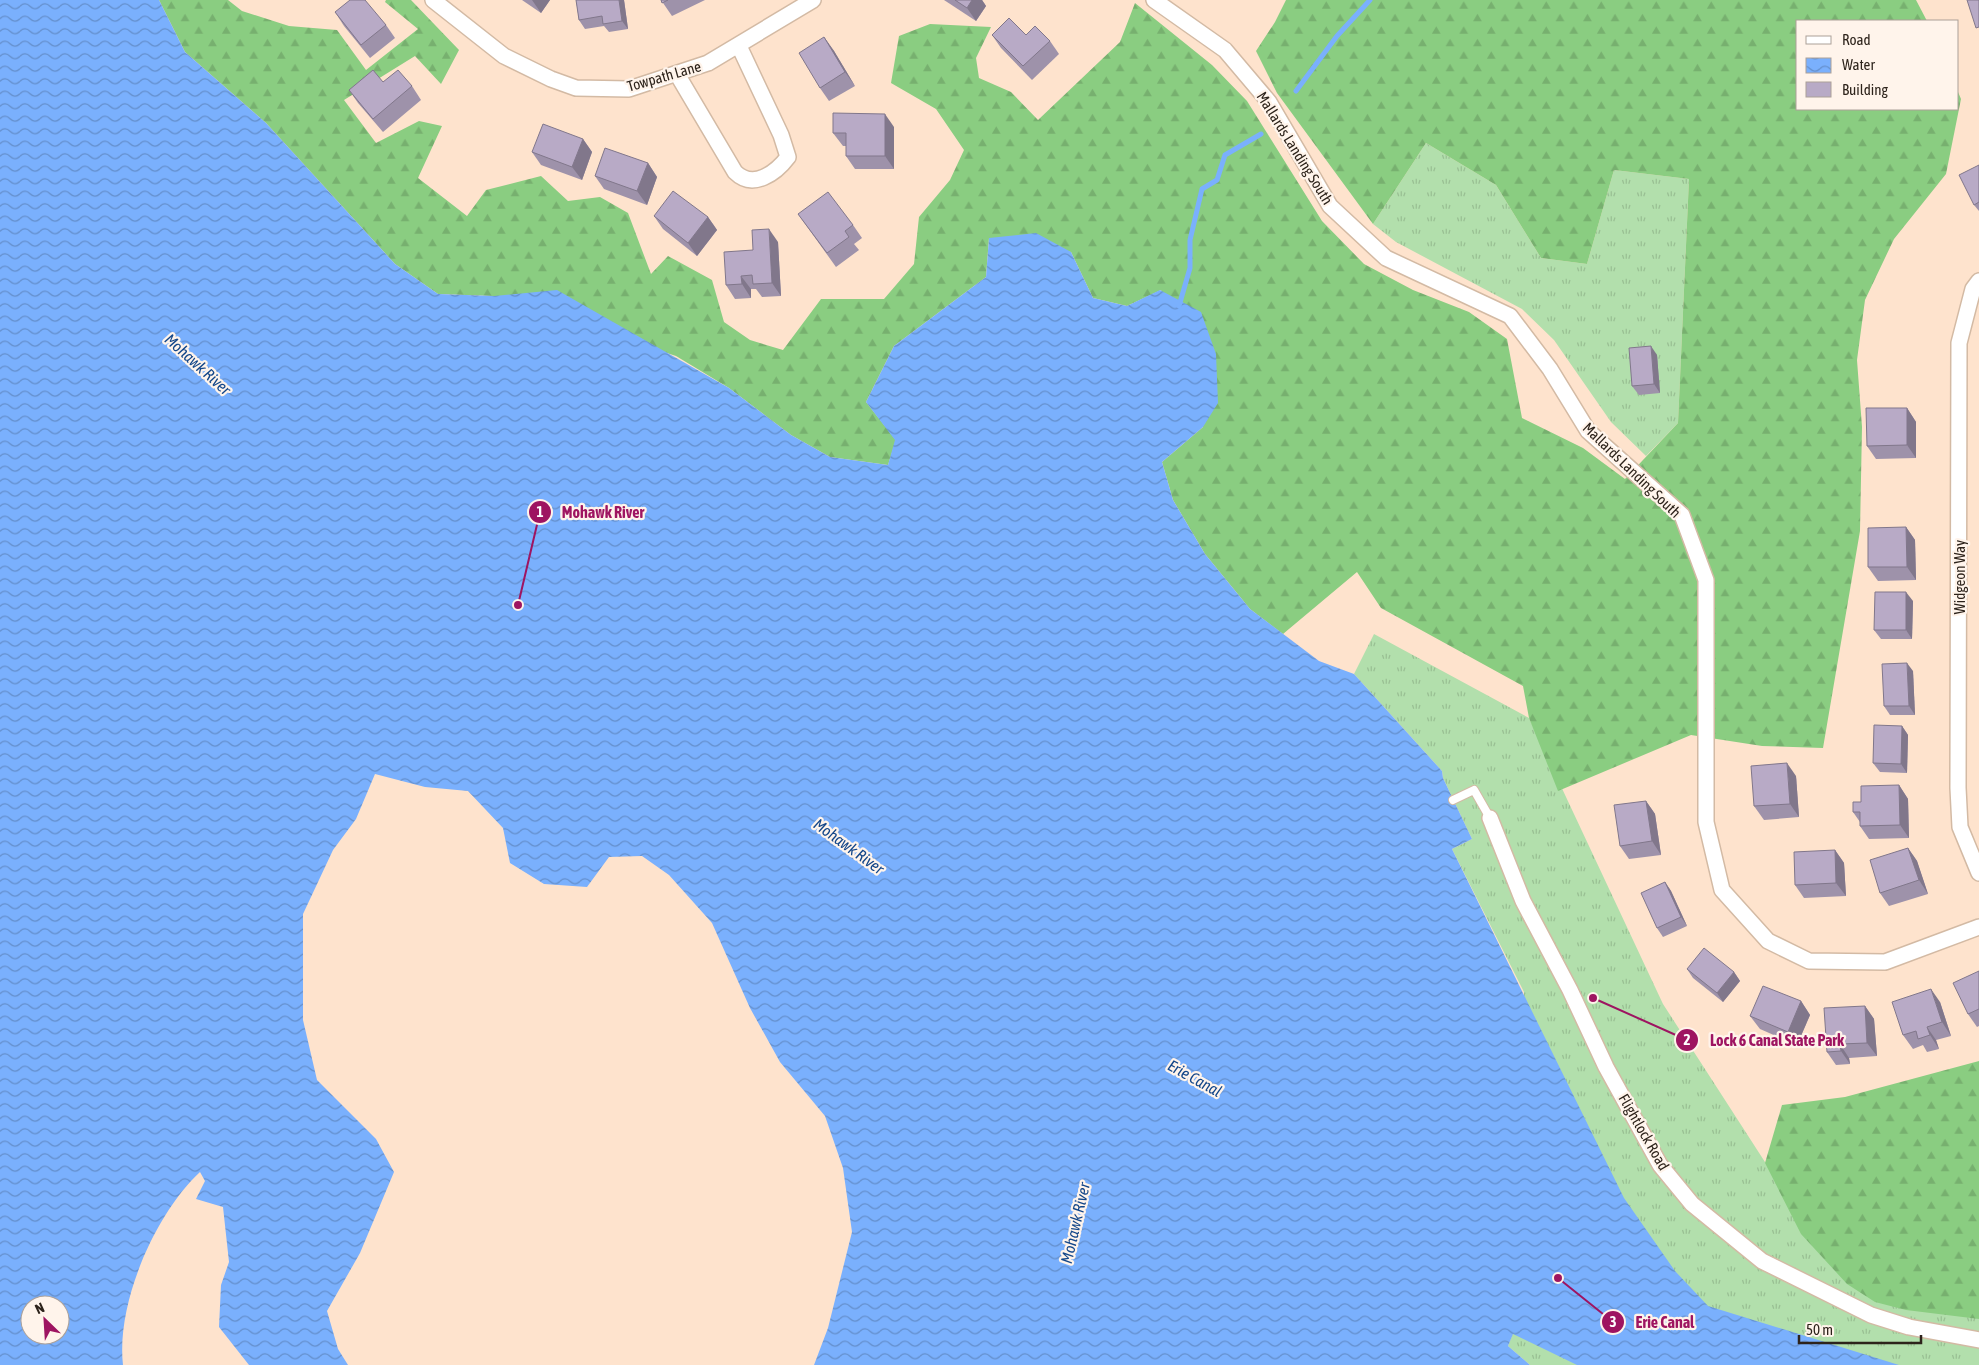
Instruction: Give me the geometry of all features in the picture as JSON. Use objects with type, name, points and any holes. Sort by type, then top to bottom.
[{"type":"street","name":"Towpath Lane","points":[[433,0],[504,56],[551,79],[576,88],[629,89],[708,63],[813,0]]},
{"type":"street","name":"Mallards Landing South","points":[[1160,2],[1225,50],[1269,102],[1330,206],[1386,258],[1510,316],[1550,369],[1588,431],[1682,515],[1706,580],[1706,822],[1722,890],[1768,941],[1809,961],[1884,962],[1979,927]]},
{"type":"street","points":[[676,74],[735,172],[739,176],[757,180],[771,176],[788,158],[781,135],[739,46]]},
{"type":"street","name":"Widgeon Way","points":[[1979,281],[1973,289],[1959,343],[1958,679],[1960,827],[1979,873]]},
{"type":"street","name":"Flightlock Road","points":[[1490,818],[1523,902],[1570,990],[1606,1067],[1660,1165],[1692,1204],[1762,1261],[1871,1315],[1909,1327],[1979,1340]]},
{"type":"lane","points":[[1453,800],[1474,790],[1490,818]]},
{"type":"green space","points":[[159,0],[228,0],[242,11],[289,26],[337,30],[366,70],[418,29],[385,2],[386,0],[411,0],[459,50],[441,84],[415,56],[344,100],[376,143],[419,121],[442,126],[418,178],[467,216],[486,190],[541,176],[568,201],[600,197],[628,213],[651,274],[668,256],[712,280],[724,322],[750,340],[783,350],[821,299],[884,299],[914,264],[919,217],[950,180],[964,150],[936,109],[891,83],[899,36],[930,24],[991,27],[976,58],[979,78],[1011,92],[1038,120],[1120,42],[1135,3],[1212,65],[1247,101],[1322,221],[1364,264],[1413,290],[1469,312],[1507,339],[1522,418],[1583,448],[1625,479],[1678,423],[1689,179],[1614,170],[1587,264],[1541,258],[1496,185],[1426,143],[1373,224],[1277,93],[1256,51],[1275,22],[1286,0],[1916,0],[1926,20],[1796,20],[1796,110],[1959,110],[1946,174],[1894,239],[1865,300],[1857,360],[1862,427],[1860,531],[1823,748],[1762,746],[1691,735],[1558,791],[1529,718],[1523,686],[1381,608],[1357,572],[1283,634],[1250,609],[1205,554],[1173,500],[1162,462],[1203,427],[1161,290],[1127,306],[1093,298],[1071,252],[989,238],[986,277],[894,346],[866,402],[896,440],[888,465],[830,457],[791,435],[729,388],[676,356],[493,296],[438,294],[395,264],[266,123],[185,52]]},
{"type":"green space","points":[[1426,143],[1496,185],[1541,258],[1587,264],[1614,170],[1689,179],[1678,423],[1646,456],[1611,422],[1554,340],[1522,309],[1396,242],[1373,224]]},
{"type":"green space","points":[[1374,634],[1529,718],[1663,1004],[1823,1252],[1979,1286],[1979,1365],[1530,1365],[1508,1346],[1513,1333],[1524,992],[1452,849],[1472,839],[1443,778],[1442,771],[1354,674]]},
{"type":"green space","points":[[1979,1061],[1979,1319],[1906,1310],[1875,1302],[1847,1284],[1801,1234],[1765,1163],[1782,1105],[1845,1097]]},
{"type":"water","points":[[0,0],[159,0],[185,52],[266,123],[395,264],[438,294],[494,296],[557,290],[729,388],[791,435],[830,457],[888,465],[895,440],[866,402],[894,346],[986,277],[989,238],[1036,233],[1071,252],[1093,298],[1127,306],[1160,290],[1201,312],[1216,354],[1218,403],[1203,427],[1162,462],[1173,500],[1205,554],[1250,609],[1319,661],[1354,674],[1442,771],[1443,778],[1472,839],[1452,849],[1624,1198],[1675,1271],[1708,1306],[1899,1365],[1577,1365],[1513,1334],[1508,1346],[1530,1365],[814,1365],[828,1328],[852,1232],[843,1168],[825,1116],[780,1062],[750,1008],[712,923],[669,875],[642,856],[609,857],[587,887],[544,884],[510,863],[503,828],[468,791],[425,787],[375,774],[356,819],[333,850],[303,914],[303,1020],[317,1080],[376,1139],[394,1172],[360,1253],[327,1311],[338,1349],[348,1365],[249,1365],[219,1327],[221,1285],[229,1262],[223,1207],[196,1199],[205,1181],[200,1172],[183,1190],[168,1211],[142,1261],[132,1288],[126,1315],[122,1341],[123,1365],[0,1365]]},
{"type":"building","points":[[350,0],[365,0],[386,25],[361,45],[335,12]]},
{"type":"building","points":[[576,0],[619,0],[622,21],[603,24],[602,16],[579,20]]},
{"type":"building","points":[[955,0],[972,0],[967,8]]},
{"type":"building","points":[[1967,0],[1979,0],[1979,27],[1976,28]]},
{"type":"building","points":[[1009,18],[1026,35],[1035,26],[1050,41],[1023,66],[992,35]]},
{"type":"building","points":[[824,37],[845,72],[820,88],[799,53]]},
{"type":"building","points":[[373,70],[383,82],[398,70],[412,86],[373,119],[349,90]]},
{"type":"building","points":[[833,113],[885,114],[885,156],[846,156],[846,133],[833,133]]},
{"type":"building","points":[[543,124],[583,139],[572,167],[532,152]]},
{"type":"building","points":[[605,148],[648,163],[637,191],[595,176]]},
{"type":"building","points":[[1979,165],[1979,202],[1974,205],[1959,175]]},
{"type":"building","points":[[673,191],[708,217],[688,243],[654,216]]},
{"type":"building","points":[[828,192],[853,225],[845,231],[849,237],[827,253],[798,214]]},
{"type":"building","points":[[769,229],[772,283],[753,284],[752,275],[741,276],[742,284],[726,285],[724,252],[753,250],[752,230]]},
{"type":"building","points":[[1651,346],[1654,384],[1632,386],[1629,348]]},
{"type":"building","points":[[1866,408],[1907,408],[1907,445],[1867,446]]},
{"type":"building","points":[[1906,527],[1907,567],[1868,567],[1868,528]]},
{"type":"building","points":[[1875,592],[1906,592],[1906,630],[1874,630]]},
{"type":"building","points":[[1907,663],[1909,706],[1884,706],[1882,664]]},
{"type":"building","points":[[1874,725],[1902,726],[1901,764],[1873,763]]},
{"type":"building","points":[[1787,763],[1790,804],[1754,806],[1751,766]]},
{"type":"building","points":[[1899,785],[1900,825],[1860,826],[1860,812],[1853,812],[1853,802],[1861,802],[1861,786]]},
{"type":"building","points":[[1646,801],[1652,841],[1620,846],[1614,805]]},
{"type":"building","points":[[1908,848],[1919,880],[1880,893],[1870,860]]},
{"type":"building","points":[[1835,850],[1836,883],[1795,885],[1794,852]]},
{"type":"building","points":[[1665,882],[1681,917],[1657,928],[1641,893]]},
{"type":"building","points":[[1704,948],[1734,972],[1717,993],[1687,969]]},
{"type":"building","points":[[1979,971],[1979,1009],[1968,1014],[1953,983]]},
{"type":"building","points":[[1763,986],[1801,1001],[1788,1032],[1750,1016]]},
{"type":"building","points":[[1931,989],[1942,1022],[1927,1027],[1930,1035],[1918,1039],[1916,1031],[1903,1035],[1892,1002]]},
{"type":"building","points":[[1865,1006],[1867,1043],[1840,1044],[1841,1051],[1827,1052],[1824,1008]]},
{"type":"waterway","points":[[1296,91],[1337,36],[1370,0]]},
{"type":"waterway","points":[[1179,306],[1190,268],[1190,240],[1202,189],[1217,180],[1225,155],[1261,134]]},
{"type":"place","name":"Mohawk River","points":[[518,605]]},
{"type":"place","name":"Lock 6 Canal State Park","points":[[1593,998]]},
{"type":"place","name":"Erie Canal","points":[[1558,1278]]}]
